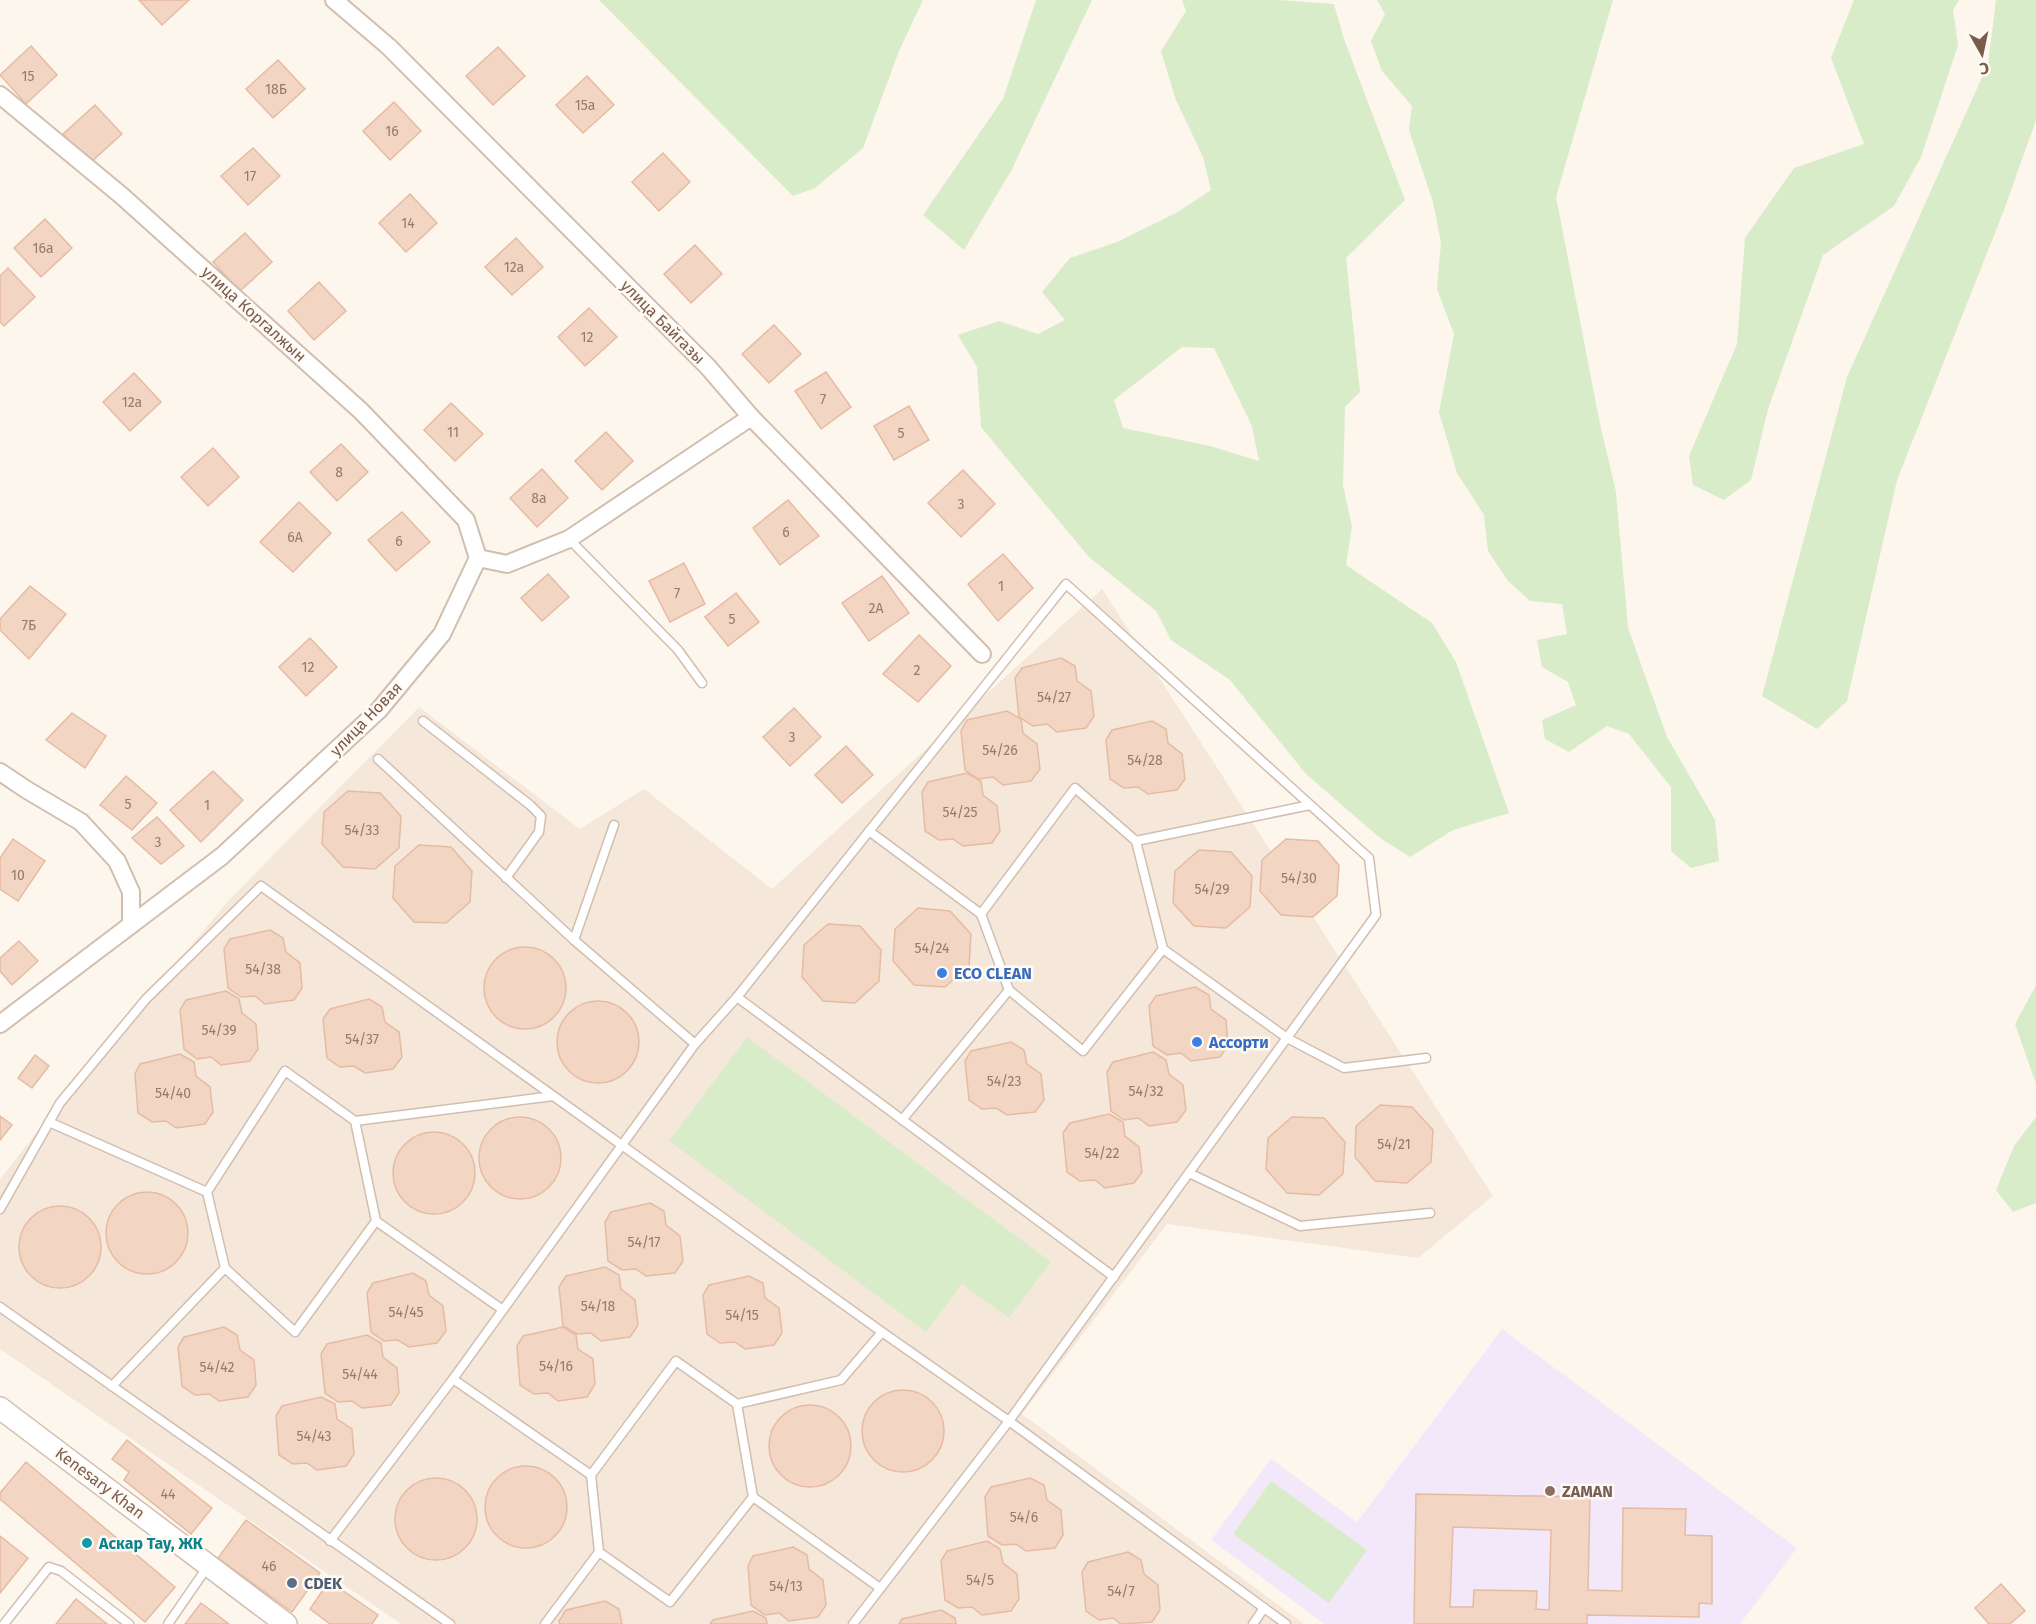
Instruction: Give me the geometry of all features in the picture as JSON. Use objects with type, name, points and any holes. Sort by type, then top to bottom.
[{"type":"street","name":"улица Байгазы","points":[[334,0],[389,47],[708,367],[751,417],[982,654]]},
{"type":"street","name":"улица Коргалжын","points":[[0,95],[122,196],[361,411],[466,520],[478,558]]},
{"type":"street","points":[[478,558],[507,564],[568,540],[751,417]]},
{"type":"street","name":"улица Новая","points":[[2,1020],[222,856],[379,710],[442,634],[478,558]]},
{"type":"street","points":[[0,772],[81,822],[117,861],[131,892],[131,925]]},
{"type":"street","name":"Kenesary Khan","points":[[0,1408],[286,1624]]},
{"type":"lane","points":[[568,540],[678,650],[702,683]]},
{"type":"lane","points":[[330,1541],[453,1379],[695,1044],[737,997],[1066,584],[1369,858],[1376,915],[1009,1421],[853,1624]]},
{"type":"lane","points":[[423,721],[541,816],[539,832],[506,878]]},
{"type":"lane","points":[[378,759],[574,940],[695,1044]]},
{"type":"lane","points":[[981,914],[1075,788],[1136,841],[1163,949],[1287,1038],[1344,1068],[1426,1058]]},
{"type":"lane","points":[[1136,841],[1310,805]]},
{"type":"lane","points":[[574,940],[614,825]]},
{"type":"lane","points":[[869,831],[981,914],[1008,990],[1083,1051],[1163,949]]},
{"type":"lane","points":[[0,1209],[60,1103],[146,999],[261,886],[1009,1421],[1286,1624]]},
{"type":"lane","points":[[902,1119],[1008,990]]},
{"type":"lane","points":[[737,997],[1114,1277]]},
{"type":"lane","points":[[376,1221],[296,1332],[225,1268],[207,1192],[285,1071],[355,1121],[376,1221],[503,1310]]},
{"type":"lane","points":[[355,1121],[554,1096]]},
{"type":"lane","points":[[49,1122],[207,1192]]},
{"type":"lane","points":[[1189,1173],[1300,1226],[1430,1213]]},
{"type":"lane","points":[[112,1386],[225,1268]]},
{"type":"lane","points":[[0,1307],[450,1624]]},
{"type":"lane","points":[[737,1404],[841,1380],[882,1332]]},
{"type":"lane","points":[[545,1624],[599,1552],[591,1475],[676,1361],[737,1404],[753,1497],[880,1588]]},
{"type":"lane","points":[[453,1379],[591,1475]]},
{"type":"lane","points":[[599,1552],[670,1602],[753,1497]]},
{"type":"lane","points":[[168,1624],[208,1565]]},
{"type":"lane","points":[[4,1624],[49,1567],[61,1571],[129,1624]]},
{"type":"lane","points":[[1253,1624],[1264,1608]]},
{"type":"shaded area","points":[[1102,589],[1493,1196],[1418,1258],[1167,1224],[1022,1414],[1304,1624],[401,1624],[0,1349],[0,1179],[60,1103],[230,899],[419,707],[580,829],[644,789],[772,889]]},
{"type":"shaded area","name":"ZAMAN","points":[[1502,1329],[1797,1548],[1740,1624],[1324,1624],[1211,1540],[1271,1459],[1357,1522]]},
{"type":"green space","points":[[599,0],[923,0],[899,51],[863,148],[815,188],[793,196]]},
{"type":"green space","points":[[1036,0],[1092,0],[1011,171],[964,250],[923,215],[1003,99]]},
{"type":"green space","points":[[1182,0],[1279,0],[1334,4],[1344,39],[1405,200],[1346,258],[1360,392],[1345,407],[1343,485],[1352,527],[1346,565],[1432,623],[1456,662],[1509,813],[1453,830],[1410,857],[1380,838],[1306,774],[1230,680],[1171,640],[1156,611],[1089,557],[981,427],[977,367],[958,335],[999,321],[1038,334],[1065,320],[1042,292],[1070,258],[1117,242],[1176,213],[1211,190],[1203,157],[1176,100],[1161,51],[1186,11]],"holes":[[[1182,347],[1214,348],[1252,426],[1259,461],[1210,446],[1123,428],[1114,400]]]},
{"type":"green space","points":[[1377,0],[1613,0],[1556,197],[1600,424],[1616,492],[1628,628],[1667,737],[1715,820],[1719,861],[1691,868],[1671,851],[1671,787],[1629,734],[1607,726],[1569,752],[1545,739],[1542,720],[1576,705],[1568,682],[1542,667],[1537,640],[1567,634],[1562,604],[1530,601],[1508,581],[1488,551],[1484,515],[1457,473],[1439,412],[1454,334],[1437,289],[1441,243],[1433,202],[1409,130],[1412,106],[1382,71],[1371,41],[1385,14]]},
{"type":"green space","points":[[1854,0],[1959,0],[1953,10],[1958,45],[1921,157],[1894,206],[1823,255],[1768,409],[1751,480],[1724,500],[1693,485],[1689,456],[1737,344],[1745,238],[1794,168],[1864,144],[1831,58]]},
{"type":"green space","points":[[1996,0],[2036,0],[2036,120],[2004,210],[1897,480],[1847,701],[1817,729],[1762,696],[1847,377],[1988,64]]},
{"type":"green space","points":[[2036,985],[2036,1084],[2015,1024]]},
{"type":"green space","points":[[747,1037],[1051,1262],[1009,1318],[962,1284],[926,1332],[669,1141]]},
{"type":"green space","points":[[2036,1117],[2036,1203],[2013,1212],[1996,1190],[2014,1146]]},
{"type":"green space","points":[[1271,1481],[1367,1550],[1329,1603],[1233,1534]]},
{"type":"building","points":[[139,0],[189,0],[162,25]]},
{"type":"building","points":[[31,46],[57,75],[26,104],[0,75]]},
{"type":"building","points":[[498,47],[525,76],[493,105],[466,76]]},
{"type":"building","points":[[278,60],[305,89],[273,118],[246,89]]},
{"type":"building","points":[[587,76],[614,105],[583,133],[556,105]]},
{"type":"building","points":[[394,102],[421,131],[390,160],[363,131]]},
{"type":"building","points":[[95,105],[122,134],[90,163],[63,134]]},
{"type":"building","points":[[253,148],[280,176],[248,205],[221,176]]},
{"type":"building","points":[[663,153],[690,182],[659,211],[632,182]]},
{"type":"building","points":[[410,194],[437,223],[406,252],[379,223]]},
{"type":"building","points":[[45,219],[72,248],[41,277],[14,248]]},
{"type":"building","points":[[245,233],[272,262],[240,291],[213,262]]},
{"type":"building","points":[[516,238],[543,267],[512,295],[485,267]]},
{"type":"building","points":[[695,245],[722,274],[691,303],[664,274]]},
{"type":"building","points":[[8,268],[35,297],[4,326],[0,322],[0,276]]},
{"type":"building","points":[[319,282],[346,311],[314,340],[288,311]]},
{"type":"building","points":[[589,308],[617,337],[585,366],[558,337]]},
{"type":"building","points":[[774,325],[801,354],[769,383],[742,354]]},
{"type":"building","points":[[826,372],[851,407],[821,429],[795,391]]},
{"type":"building","points":[[134,373],[161,402],[130,431],[103,402]]},
{"type":"building","points":[[451,403],[483,434],[455,461],[424,430]]},
{"type":"building","points":[[909,406],[929,440],[894,460],[874,426]]},
{"type":"building","points":[[606,432],[633,461],[602,490],[575,461]]},
{"type":"building","points":[[341,444],[368,472],[337,501],[310,472]]},
{"type":"building","points":[[213,448],[239,477],[208,506],[181,477]]},
{"type":"building","points":[[542,469],[568,498],[537,527],[510,498]]},
{"type":"building","points":[[963,470],[995,504],[961,537],[928,503]]},
{"type":"building","points":[[788,500],[819,536],[780,565],[753,528]]},
{"type":"building","points":[[299,502],[331,533],[293,572],[260,542]]},
{"type":"building","points":[[402,512],[430,542],[396,571],[368,540]]},
{"type":"building","points":[[1003,554],[1033,588],[998,621],[968,584]]},
{"type":"building","points":[[684,563],[705,604],[670,622],[649,581]]},
{"type":"building","points":[[548,574],[569,597],[542,621],[521,598]]},
{"type":"building","points":[[882,576],[909,613],[869,641],[842,603]]},
{"type":"building","points":[[30,586],[66,614],[29,659],[0,630],[0,619]]},
{"type":"building","points":[[736,593],[759,622],[728,646],[705,617]]},
{"type":"building","points":[[919,635],[951,666],[918,702],[883,674]]},
{"type":"building","points":[[310,638],[337,667],[306,696],[279,667]]},
{"type":"building","points":[[1061,658],[1075,666],[1077,681],[1091,691],[1094,716],[1086,728],[1057,732],[1047,724],[1033,726],[1019,717],[1015,678],[1022,668]]},
{"type":"building","points":[[794,708],[821,737],[790,766],[763,737]]},
{"type":"building","points":[[1007,711],[1021,719],[1023,733],[1037,744],[1040,769],[1031,781],[1003,785],[993,777],[978,779],[965,770],[961,731],[967,720]]},
{"type":"building","points":[[72,713],[106,736],[85,768],[46,740]]},
{"type":"building","points":[[1152,721],[1166,729],[1168,743],[1182,754],[1185,779],[1177,790],[1148,794],[1138,787],[1124,788],[1110,779],[1106,740],[1112,730]]},
{"type":"building","points":[[846,746],[873,775],[842,803],[815,775]]},
{"type":"building","points":[[213,771],[243,800],[201,842],[170,810]]},
{"type":"building","points":[[967,773],[981,781],[983,795],[997,806],[1000,831],[992,843],[963,846],[953,839],[939,840],[925,831],[922,792],[928,782]]},
{"type":"building","points":[[126,776],[157,803],[132,830],[100,805]]},
{"type":"building","points":[[348,791],[380,793],[401,816],[399,848],[375,869],[343,867],[322,844],[324,812]]},
{"type":"building","points":[[157,817],[184,846],[161,864],[132,838]]},
{"type":"building","points":[[13,839],[45,861],[18,901],[0,889],[0,858]]},
{"type":"building","points":[[1286,839],[1318,841],[1339,865],[1337,896],[1313,917],[1281,915],[1260,891],[1262,860]]},
{"type":"building","points":[[419,845],[451,847],[472,871],[470,902],[446,923],[414,922],[393,898],[395,866]]},
{"type":"building","points":[[1199,850],[1231,852],[1252,876],[1250,907],[1226,928],[1194,926],[1173,903],[1175,871]]},
{"type":"building","points":[[918,908],[950,911],[971,934],[969,966],[945,987],[914,985],[893,961],[895,929]]},
{"type":"building","points":[[828,924],[860,926],[881,950],[879,981],[855,1003],[823,1001],[802,977],[804,945]]},
{"type":"building","points":[[270,930],[283,938],[286,952],[300,963],[302,988],[294,1000],[265,1004],[255,996],[241,997],[228,988],[224,949],[230,939]]},
{"type":"building","points":[[19,941],[38,961],[12,985],[0,971],[0,958]]},
{"type":"building","points":[[525,947],[541,950],[554,959],[563,972],[566,988],[563,1004],[554,1017],[541,1026],[525,1029],[509,1026],[496,1017],[487,1004],[484,988],[487,972],[496,959],[509,950]]},
{"type":"building","points":[[1195,987],[1209,995],[1211,1009],[1226,1020],[1228,1045],[1220,1057],[1191,1061],[1181,1053],[1167,1055],[1153,1046],[1149,1006],[1156,996]]},
{"type":"building","points":[[226,991],[239,999],[242,1013],[256,1024],[258,1049],[250,1061],[221,1065],[211,1057],[197,1059],[184,1049],[180,1010],[186,1000]]},
{"type":"building","points":[[369,999],[382,1007],[385,1022],[399,1032],[402,1057],[393,1069],[365,1073],[354,1066],[340,1067],[327,1058],[323,1019],[330,1009]]},
{"type":"building","points":[[598,1001],[614,1004],[627,1013],[636,1026],[639,1042],[636,1058],[627,1071],[614,1080],[598,1083],[582,1080],[569,1071],[560,1058],[557,1042],[560,1026],[569,1013],[582,1004]]},
{"type":"building","points":[[1011,1042],[1024,1050],[1027,1064],[1041,1074],[1044,1100],[1035,1112],[1007,1115],[996,1108],[982,1109],[969,1100],[965,1061],[971,1051]]},
{"type":"building","points":[[1153,1052],[1166,1060],[1169,1074],[1183,1085],[1186,1110],[1177,1122],[1149,1126],[1138,1118],[1124,1120],[1111,1111],[1107,1072],[1113,1062]]},
{"type":"building","points":[[180,1054],[194,1062],[196,1076],[210,1087],[213,1112],[205,1124],[176,1128],[166,1121],[152,1122],[138,1113],[135,1074],[140,1064]]},
{"type":"building","points":[[35,1055],[49,1066],[32,1088],[18,1078]]},
{"type":"building","points":[[1380,1105],[1412,1107],[1433,1130],[1431,1162],[1407,1183],[1375,1181],[1355,1157],[1356,1126]]},
{"type":"building","points":[[1109,1114],[1123,1122],[1125,1136],[1139,1147],[1142,1172],[1134,1183],[1105,1188],[1095,1180],[1080,1181],[1067,1172],[1063,1133],[1070,1123]]},
{"type":"building","points":[[0,1116],[12,1125],[0,1140]]},
{"type":"building","points":[[520,1117],[536,1120],[549,1129],[558,1142],[561,1158],[558,1174],[549,1187],[536,1196],[520,1199],[504,1196],[491,1187],[482,1174],[479,1158],[482,1142],[491,1129],[504,1120]]},
{"type":"building","points":[[1292,1117],[1324,1118],[1345,1142],[1343,1174],[1319,1195],[1287,1193],[1266,1169],[1268,1138]]},
{"type":"building","points":[[434,1132],[450,1135],[463,1144],[472,1157],[475,1173],[472,1189],[463,1202],[450,1211],[434,1214],[418,1211],[405,1202],[396,1189],[393,1173],[396,1157],[405,1144],[418,1135]]},
{"type":"building","points":[[147,1192],[163,1195],[176,1204],[185,1217],[188,1233],[185,1249],[176,1262],[163,1271],[147,1274],[131,1271],[118,1262],[109,1249],[106,1233],[109,1217],[118,1204],[131,1195]]},
{"type":"building","points":[[650,1203],[664,1211],[666,1225],[680,1236],[683,1261],[675,1273],[646,1276],[636,1269],[622,1270],[608,1261],[605,1222],[611,1212]]},
{"type":"building","points":[[60,1206],[76,1209],[89,1218],[98,1231],[101,1247],[98,1263],[89,1276],[76,1285],[60,1288],[44,1285],[31,1276],[22,1263],[19,1247],[22,1231],[31,1218],[44,1209]]},
{"type":"building","points":[[605,1267],[619,1275],[621,1289],[635,1300],[638,1325],[630,1337],[601,1341],[591,1333],[577,1334],[563,1326],[559,1287],[566,1276]]},
{"type":"building","points":[[413,1273],[426,1281],[429,1295],[443,1306],[446,1331],[437,1343],[409,1347],[398,1340],[384,1341],[371,1332],[367,1293],[373,1283]]},
{"type":"building","points":[[749,1276],[763,1283],[765,1298],[779,1308],[782,1333],[774,1345],[745,1349],[735,1342],[720,1343],[707,1334],[703,1295],[709,1285]]},
{"type":"building","points":[[224,1327],[237,1335],[240,1350],[254,1360],[256,1385],[248,1397],[219,1401],[209,1394],[195,1395],[182,1386],[178,1347],[184,1337]]},
{"type":"building","points":[[563,1327],[576,1335],[578,1349],[593,1359],[595,1384],[587,1397],[558,1401],[548,1393],[534,1394],[520,1385],[517,1346],[523,1336]]},
{"type":"building","points":[[367,1335],[381,1343],[383,1357],[397,1368],[399,1393],[391,1405],[362,1408],[352,1401],[338,1402],[325,1393],[321,1354],[327,1344]]},
{"type":"building","points":[[903,1390],[919,1393],[932,1402],[941,1415],[944,1431],[941,1447],[932,1460],[919,1469],[903,1472],[887,1469],[874,1460],[865,1447],[862,1431],[865,1415],[874,1402],[887,1393]]},
{"type":"building","points":[[321,1397],[335,1404],[337,1419],[352,1429],[354,1454],[346,1466],[317,1470],[307,1463],[293,1464],[279,1455],[276,1416],[282,1406]]},
{"type":"building","points":[[810,1405],[826,1408],[839,1417],[848,1430],[851,1446],[848,1462],[839,1475],[826,1484],[810,1487],[794,1484],[781,1475],[772,1462],[769,1446],[772,1430],[781,1417],[794,1408]]},
{"type":"building","points":[[127,1440],[212,1508],[191,1534],[124,1480],[129,1472],[112,1459]]},
{"type":"building","name":"Аскар Тау, ЖК","points":[[26,1462],[175,1587],[145,1622],[0,1499],[0,1493]]},
{"type":"building","points":[[526,1466],[542,1469],[555,1478],[564,1491],[567,1507],[564,1523],[555,1536],[542,1545],[526,1548],[510,1545],[497,1536],[488,1523],[485,1507],[488,1491],[497,1478],[510,1469]]},
{"type":"building","points":[[436,1478],[452,1481],[465,1490],[474,1503],[477,1519],[474,1535],[465,1548],[452,1557],[436,1560],[420,1557],[407,1548],[398,1535],[395,1519],[398,1503],[407,1490],[420,1481]]},
{"type":"building","points":[[1030,1478],[1044,1485],[1047,1500],[1061,1510],[1063,1535],[1055,1548],[1026,1551],[1016,1544],[1002,1545],[988,1536],[985,1497],[991,1487]]},
{"type":"building","points":[[1416,1494],[1590,1497],[1588,1590],[1622,1591],[1623,1508],[1686,1509],[1685,1535],[1712,1536],[1712,1604],[1699,1603],[1699,1617],[1587,1615],[1587,1624],[1414,1624]],"holes":[[[1453,1527],[1551,1530],[1549,1610],[1536,1609],[1537,1591],[1474,1590],[1473,1607],[1450,1607]]]},
{"type":"building","points":[[246,1520],[320,1573],[292,1612],[218,1558]]},
{"type":"building","points":[[0,1536],[28,1558],[0,1593]]},
{"type":"building","points":[[987,1541],[1000,1549],[1003,1563],[1017,1574],[1019,1599],[1011,1611],[982,1615],[972,1607],[958,1608],[945,1600],[941,1561],[947,1551]]},
{"type":"building","points":[[793,1547],[807,1555],[809,1569],[823,1580],[826,1605],[818,1617],[789,1621],[779,1613],[765,1615],[751,1605],[748,1566],[753,1556]]},
{"type":"building","points":[[1128,1552],[1141,1560],[1144,1574],[1158,1585],[1160,1610],[1152,1622],[1121,1624],[1113,1618],[1099,1620],[1086,1611],[1082,1572],[1088,1562]]},
{"type":"building","points":[[329,1581],[378,1615],[372,1624],[330,1624],[310,1609]]},
{"type":"building","points":[[2001,1584],[2025,1611],[2010,1624],[1989,1624],[1975,1608]]},
{"type":"building","points":[[76,1599],[107,1624],[56,1624]]},
{"type":"building","points":[[605,1601],[619,1609],[622,1624],[560,1624],[559,1621],[566,1610]]},
{"type":"building","points":[[201,1603],[229,1624],[185,1624]]},
{"type":"building","points":[[941,1610],[955,1618],[956,1624],[899,1624],[902,1619]]},
{"type":"building","points":[[753,1611],[766,1618],[767,1624],[710,1624],[713,1620]]},
{"type":"place","name":"ECO CLEAN","points":[[942,973]]},
{"type":"place","name":"Ассорти","points":[[1197,1042]]},
{"type":"place","name":"ZAMAN","points":[[1550,1491]]},
{"type":"place","name":"Аскар Тау, ЖК","points":[[87,1543]]},
{"type":"place","name":"CDEK","points":[[292,1583]]}]
